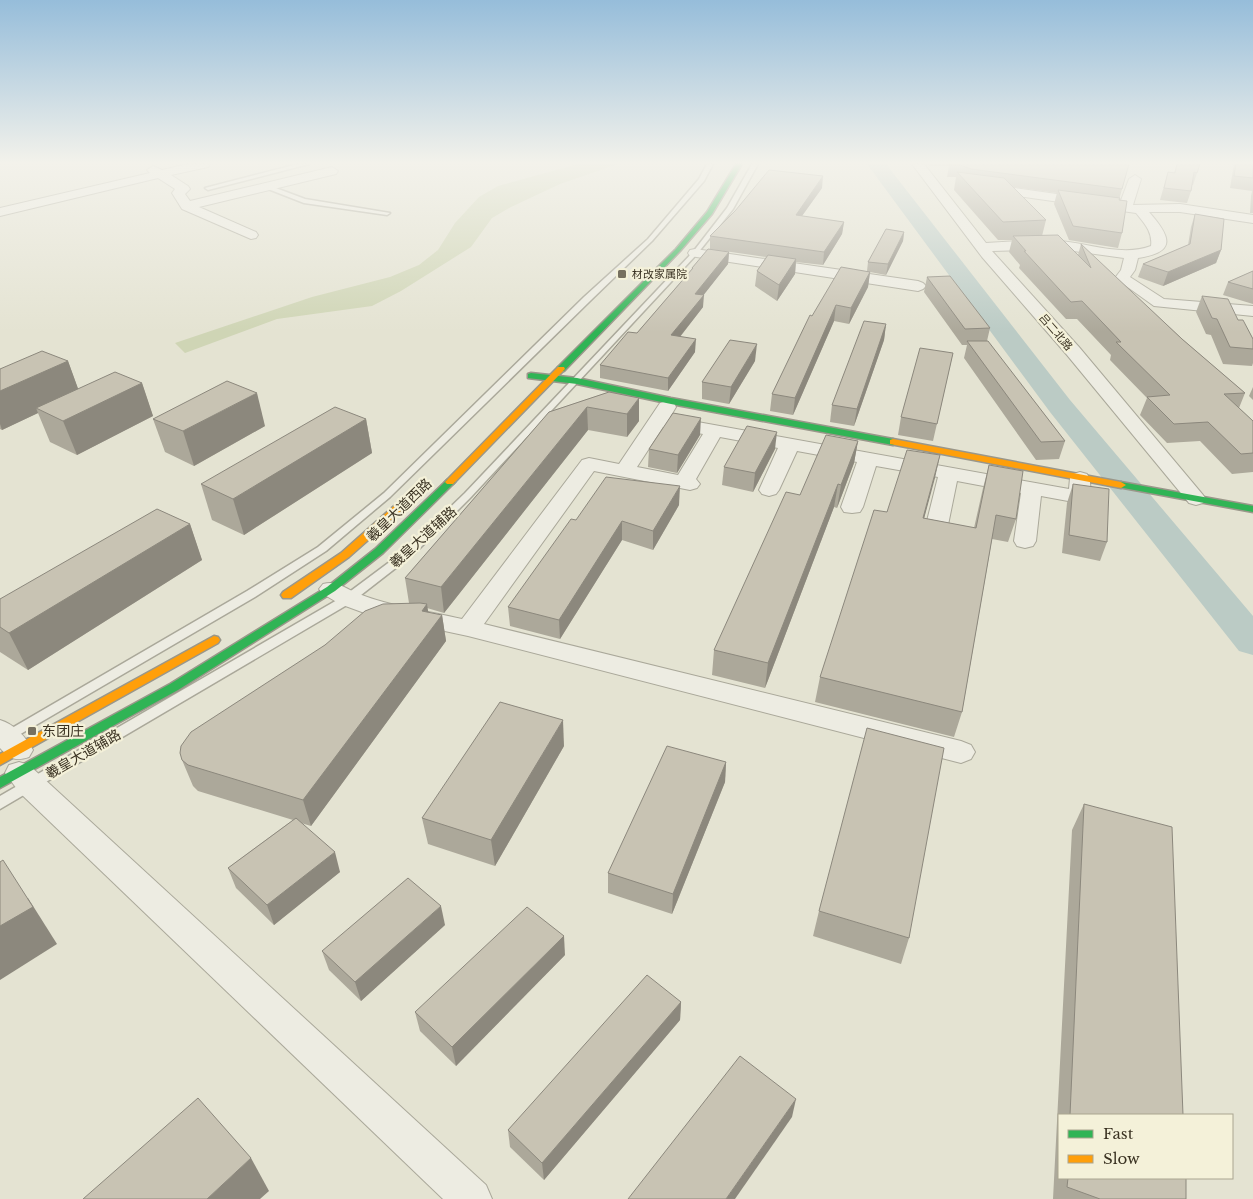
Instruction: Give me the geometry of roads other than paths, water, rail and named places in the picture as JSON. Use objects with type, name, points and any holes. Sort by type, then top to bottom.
[{"type":"main road","name":"羲皇大道西路","points":[[9,757],[174,687],[340,594],[379,551],[417,516],[678,250],[704,220]]},
{"type":"main road","points":[[544,362],[527,379],[551,378],[577,381],[671,401],[1253,509]]},
{"type":"main road","name":"羲皇大道西路","points":[[275,602],[309,581],[352,549],[405,500]]},
{"type":"main road","points":[[9,757],[225,633]]},
{"type":"street","points":[[218,220],[251,235]]},
{"type":"street","name":"吕二北路","points":[[965,220],[982,247],[1073,351],[1196,499]]},
{"type":"street","points":[[982,247],[1060,245],[1132,254],[1152,252],[1158,248],[1159,244],[1157,229],[1149,220]]},
{"type":"street","points":[[695,253],[918,286]]},
{"type":"street","points":[[1132,254],[1128,270],[1122,278],[1160,303],[1253,311]]},
{"type":"street","points":[[624,471],[671,401]]},
{"type":"street","points":[[658,420],[1078,496],[1080,478]]},
{"type":"street","points":[[468,628],[588,464],[689,480],[715,430]]},
{"type":"street","points":[[769,490],[790,444]]},
{"type":"street","points":[[852,507],[869,458]]},
{"type":"street","points":[[937,525],[949,473]]},
{"type":"street","points":[[1025,541],[1032,488]]},
{"type":"street","points":[[340,594],[378,610],[468,628],[961,752]]},
{"type":"street","points":[[9,757],[472,1199]]},
{"type":"lane","name":"羲皇大道辅路","points":[[0,802],[9,757],[329,543],[387,495],[650,240],[667,220]]},
{"type":"lane","name":"羲皇大道辅路","points":[[9,757],[340,594],[412,551],[577,381],[695,253],[721,220]]},
{"type":"waterway","points":[[919,220],[1060,406],[1253,642]]},
{"type":"place","name":"材改家属院","points":[[622,274]]},
{"type":"place","name":"东团庄","points":[[32,731]]}]
